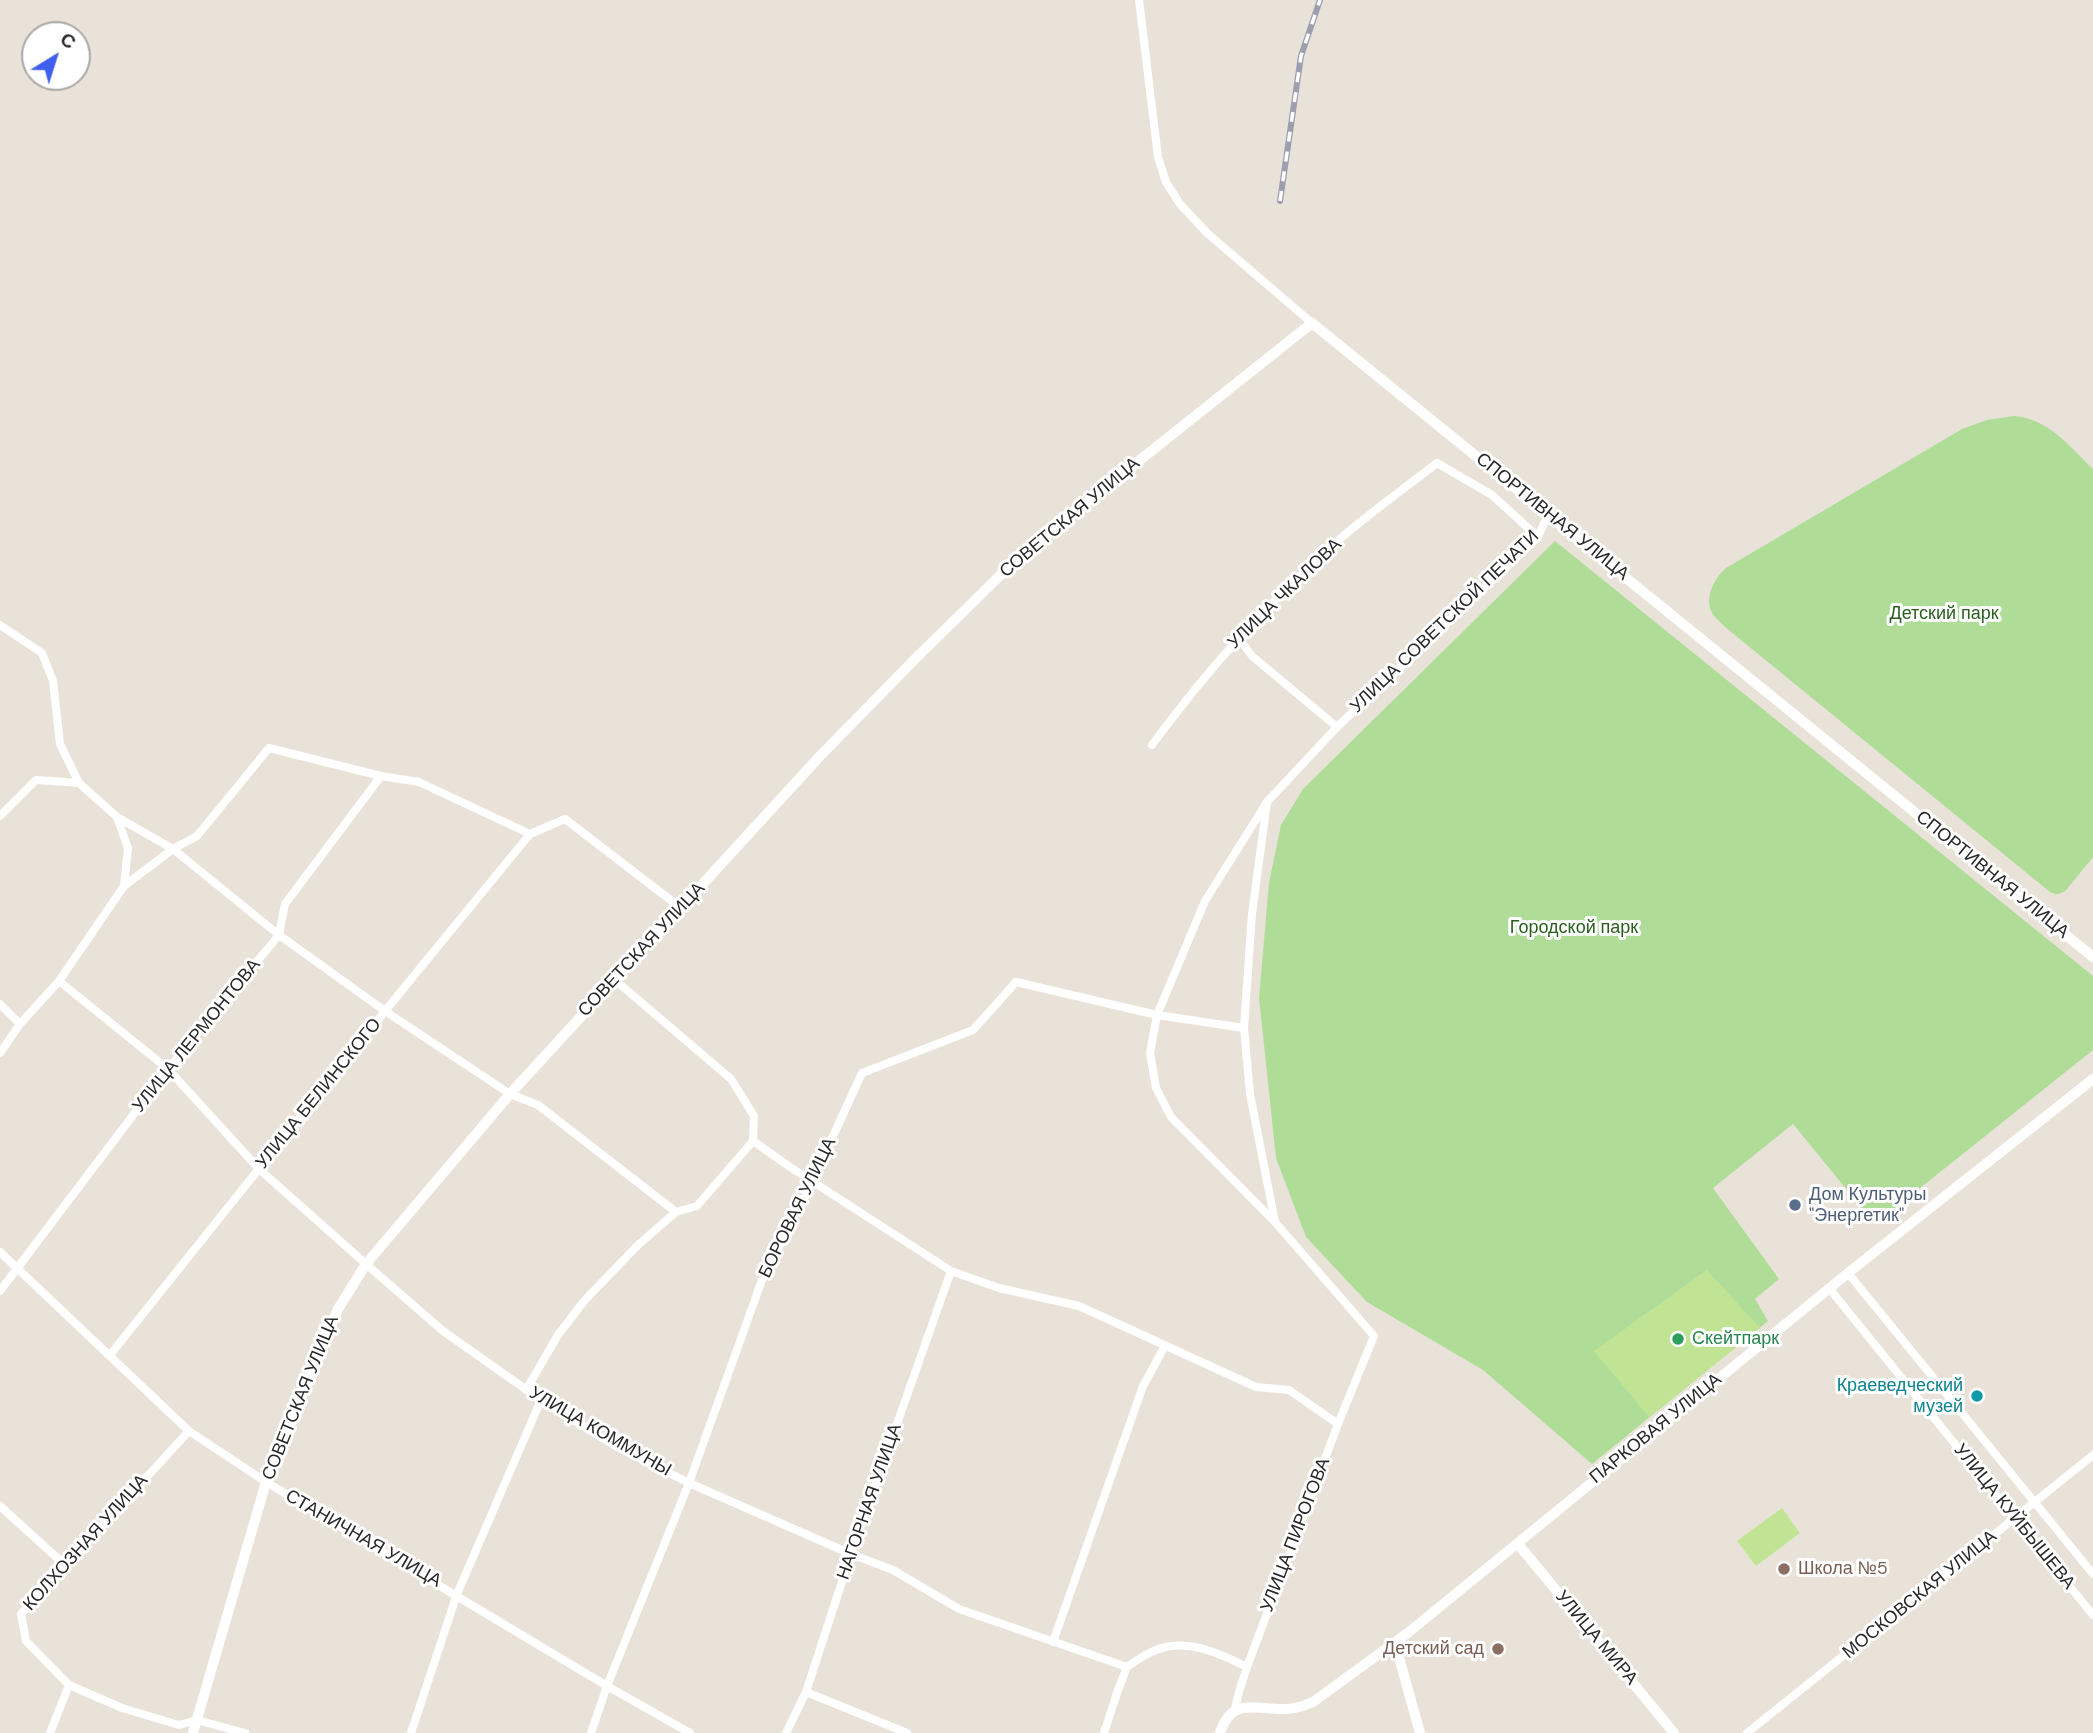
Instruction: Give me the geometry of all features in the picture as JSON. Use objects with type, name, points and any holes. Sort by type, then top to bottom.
[{"type":"street","name":"СПОРТИВНАЯ УЛИЦА","points":[[1139,0],[1158,157],[1166,182],[1180,204],[1207,233],[1312,323],[2093,957]]},
{"type":"street","name":"СОВЕТСКАЯ УЛИЦА","points":[[193,1733],[266,1482],[338,1309],[366,1264],[510,1094],[831,746],[917,657],[1022,554],[1312,323]]},
{"type":"street","name":"УЛИЦА ЧКАЛОВА","points":[[1152,745],[1238,638],[1340,539],[1437,463],[1492,495],[1538,537]]},
{"type":"street","name":"УЛИЦА СОВЕТСКОЙ ПЕЧАТИ","points":[[1374,1336],[1275,1222],[1171,1117],[1156,1088],[1150,1053],[1157,1015],[1205,901],[1267,803],[1337,727],[1538,537],[1548,514]]},
{"type":"street","points":[[0,625],[42,653],[52,681],[60,744],[79,783],[117,817],[173,849],[279,935],[385,1011],[510,1094],[538,1105],[677,1212]]},
{"type":"street","name":"УЛИЦА СОВЕТСКОЙ ПЕЧАТИ","points":[[1238,638],[1252,656],[1337,727]]},
{"type":"street","points":[[0,1053],[20,1024],[59,981],[124,886],[173,849],[197,836],[269,748],[381,776],[419,782],[530,834],[565,819],[681,908]]},
{"type":"street","name":"УЛИЦА ЛЕРМОНТОВА","points":[[0,1291],[168,1069],[279,935],[285,904],[381,776]]},
{"type":"street","points":[[0,816],[36,780],[79,783]]},
{"type":"street","points":[[1267,803],[1252,914],[1244,1028],[1250,1094],[1275,1222]]},
{"type":"street","points":[[117,817],[128,848],[124,886]]},
{"type":"street","name":"УЛИЦА БЕЛИНСКОГО","points":[[110,1355],[530,834]]},
{"type":"street","points":[[526,1390],[558,1335],[584,1301],[638,1245],[677,1212],[697,1206],[753,1141],[754,1116],[731,1079],[615,979]]},
{"type":"street","name":"УЛИЦА КОММУНЫ","points":[[59,981],[168,1069],[259,1169],[443,1331],[541,1400],[619,1448],[689,1483],[893,1570],[959,1609],[1127,1667]]},
{"type":"street","name":"БОРОВАЯ УЛИЦА","points":[[591,1733],[607,1686],[689,1483],[762,1280],[813,1180],[862,1073],[973,1030],[1016,982],[1157,1015],[1244,1028]]},
{"type":"street","points":[[0,1004],[20,1024]]},
{"type":"street","name":"ПАРКОВАЯ УЛИЦА","points":[[1235,1709],[1302,1707],[1313,1702],[1395,1643],[1829,1288],[2093,1079]]},
{"type":"street","points":[[753,1141],[951,1271],[999,1288],[1079,1306],[1256,1387],[1289,1390],[1338,1424]]},
{"type":"street","name":"СТАНИЧНАЯ УЛИЦА","points":[[0,1252],[189,1430],[266,1482],[690,1733]]},
{"type":"street","name":"НАГОРНАЯ УЛИЦА","points":[[786,1733],[806,1692],[851,1554],[951,1271]]},
{"type":"street","name":"УЛИЦА КУЙБЫШЕВА","points":[[1848,1273],[2093,1574]]},
{"type":"street","name":"УЛИЦА КУЙБЫШЕВА","points":[[1829,1288],[2093,1615]]},
{"type":"street","name":"УЛИЦА ПИРОГОВА","points":[[1220,1733],[1223,1723],[1235,1709],[1247,1667],[1374,1336]]},
{"type":"street","points":[[1054,1642],[1143,1386],[1165,1346]]},
{"type":"street","points":[[411,1733],[457,1594],[541,1400]]},
{"type":"street","name":"КОЛХОЗНАЯ УЛИЦА","points":[[69,1685],[26,1641],[21,1614],[189,1430]]},
{"type":"street","name":"МОСКОВСКАЯ УЛИЦА","points":[[1747,1733],[2093,1455]]},
{"type":"street","points":[[0,1506],[65,1566]]},
{"type":"street","name":"УЛИЦА МИРА","points":[[1518,1544],[1674,1733]]},
{"type":"street","points":[[1395,1643],[1420,1733]]},
{"type":"street","points":[[1104,1733],[1127,1667],[1158,1649],[1172,1646],[1191,1647],[1220,1654],[1247,1667]]},
{"type":"street","points":[[50,1733],[69,1685],[122,1709],[179,1725],[197,1720],[245,1733]]},
{"type":"street","points":[[806,1692],[906,1733]]},
{"type":"green space","name":"Детский парк","points":[[2014,416],[2038,422],[2048,428],[2093,469],[2093,857],[2067,889],[2057,894],[2050,892],[1722,625],[1709,605],[1713,584],[1726,568],[1962,429],[1987,420]]},
{"type":"green space","name":"Городской парк","points":[[1555,541],[2093,976],[2093,1050],[1875,1224],[1793,1124],[1713,1188],[1779,1279],[1755,1299],[1768,1321],[1592,1464],[1483,1370],[1367,1302],[1306,1237],[1276,1158],[1259,998],[1269,883],[1281,825],[1303,789]]},
{"type":"green space","name":"Скейтпарк","points":[[1707,1270],[1760,1328],[1649,1417],[1594,1351]]},
{"type":"green space","points":[[1782,1508],[1800,1533],[1756,1566],[1737,1541]]},
{"type":"railway","points":[[1280,201],[1301,56],[1320,0]]},
{"type":"place","name":"Дом Культуры \"Энергетик\"","points":[[1795,1205]]},
{"type":"place","name":"Скейтпарк","points":[[1678,1339]]},
{"type":"place","name":"Краеведческий музей","points":[[1977,1396]]},
{"type":"place","name":"Школа №5","points":[[1784,1569]]},
{"type":"place","name":"Детский сад","points":[[1498,1649]]}]
